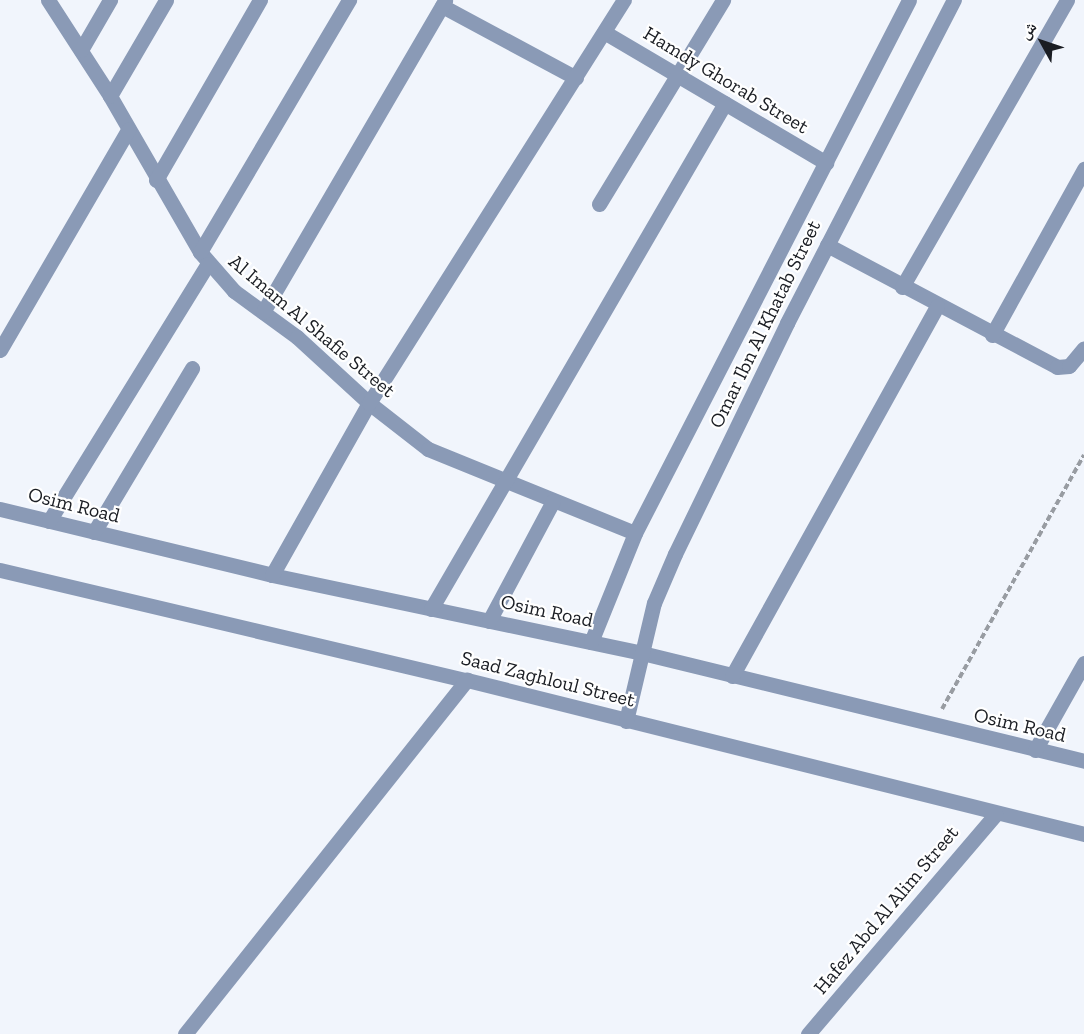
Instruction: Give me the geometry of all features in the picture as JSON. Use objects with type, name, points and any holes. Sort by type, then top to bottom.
[{"type":"street","name":"Al Imam Al Shafie Street","points":[[48,0],[110,96],[156,180],[204,258],[234,291],[297,337],[369,402],[428,449],[635,533]]},
{"type":"street","points":[[81,50],[110,0]]},
{"type":"street","points":[[110,96],[166,0]]},
{"type":"street","points":[[156,180],[260,0]]},
{"type":"street","points":[[49,521],[204,258],[349,0]]},
{"type":"street","points":[[272,575],[369,402],[624,0]]},
{"type":"street","points":[[599,204],[723,0]]},
{"type":"street","name":"Omar Ibn Al Khatab Street","points":[[591,642],[635,533],[909,0]]},
{"type":"street","name":"Omar Ibn Al Khatab Street","points":[[626,721],[654,603],[675,554],[827,245],[954,0]]},
{"type":"street","points":[[902,287],[1067,0]]},
{"type":"street","points":[[263,312],[444,3],[576,78]]},
{"type":"street","name":"Hamdy Ghorab Street","points":[[604,32],[826,164]]},
{"type":"street","points":[[431,609],[507,482],[725,103]]},
{"type":"street","points":[[0,350],[128,130]]},
{"type":"street","points":[[993,335],[1084,169]]},
{"type":"street","points":[[827,245],[937,306],[1058,367],[1069,366],[1084,348]]},
{"type":"street","points":[[732,676],[937,306]]},
{"type":"street","points":[[94,532],[192,368]]},
{"type":"street","points":[[489,621],[554,501]]},
{"type":"street","name":"Osim Road","points":[[0,509],[272,575],[642,653],[933,726],[1084,761]]},
{"type":"street","name":"Saad Zaghloul Street","points":[[0,570],[467,680],[996,814],[1084,834]]},
{"type":"street","points":[[1035,750],[1084,663]]},
{"type":"street","points":[[185,1034],[467,680]]},
{"type":"street","name":"Hafez Abd Al Alim Street","points":[[808,1034],[996,814]]},
{"type":"path","points":[[933,726],[1084,455]]}]
